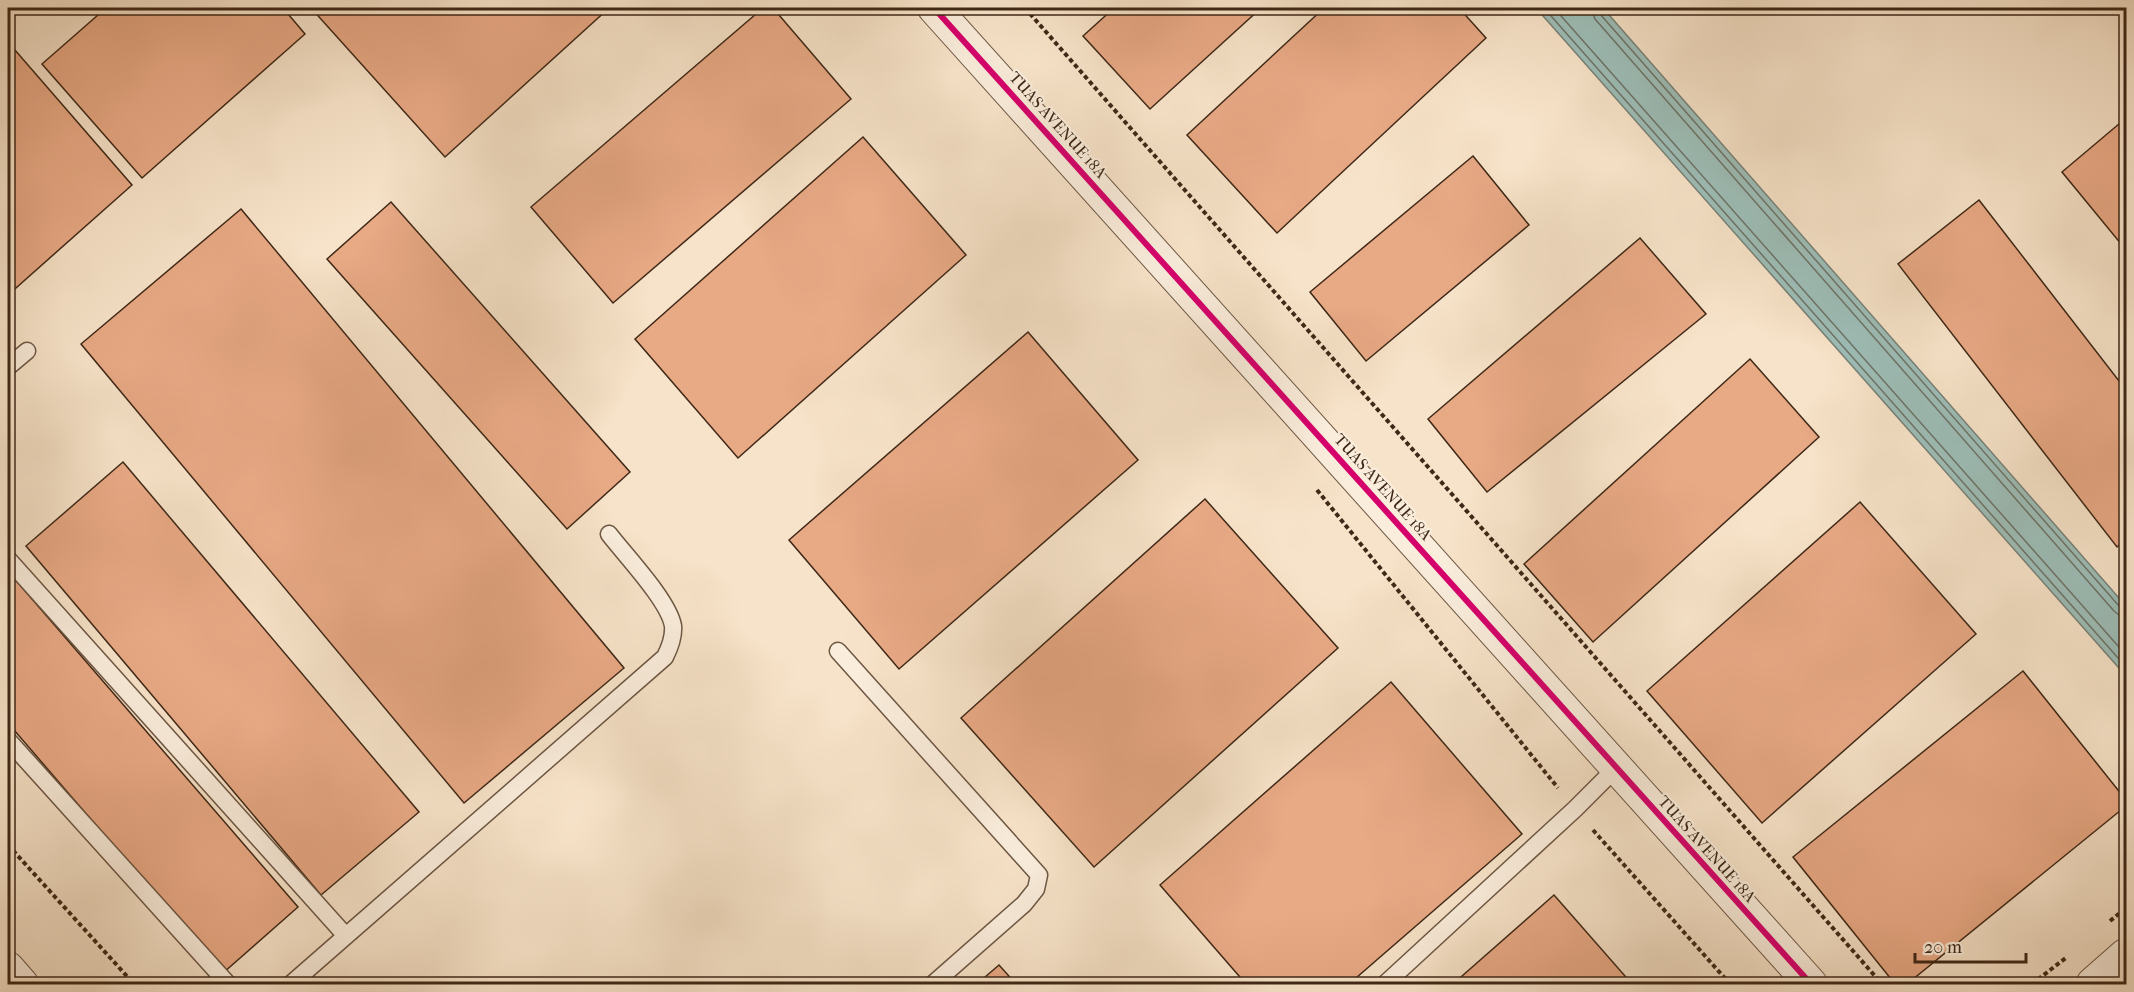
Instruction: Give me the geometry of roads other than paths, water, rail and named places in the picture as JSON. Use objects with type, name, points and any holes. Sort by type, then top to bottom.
[{"type":"street","name":"TUAS AVENUE 18A","points":[[934,8],[1811,984]]},
{"type":"street","points":[[2094,984],[2127,955]]},
{"type":"street","points":[[8,968],[22,984]]},
{"type":"lane","points":[[8,367],[27,351]]},
{"type":"lane","points":[[291,984],[665,657],[671,647],[673,635],[673,625],[667,609],[609,534]]},
{"type":"lane","points":[[8,559],[346,936]]},
{"type":"lane","points":[[838,651],[1039,875],[1036,889],[1024,904],[933,984]]},
{"type":"lane","points":[[8,740],[228,984]]},
{"type":"lane","points":[[1385,984],[1575,809],[1616,768]]},
{"type":"water","points":[[1536,8],[1603,8],[2126,606],[2126,676]]}]
